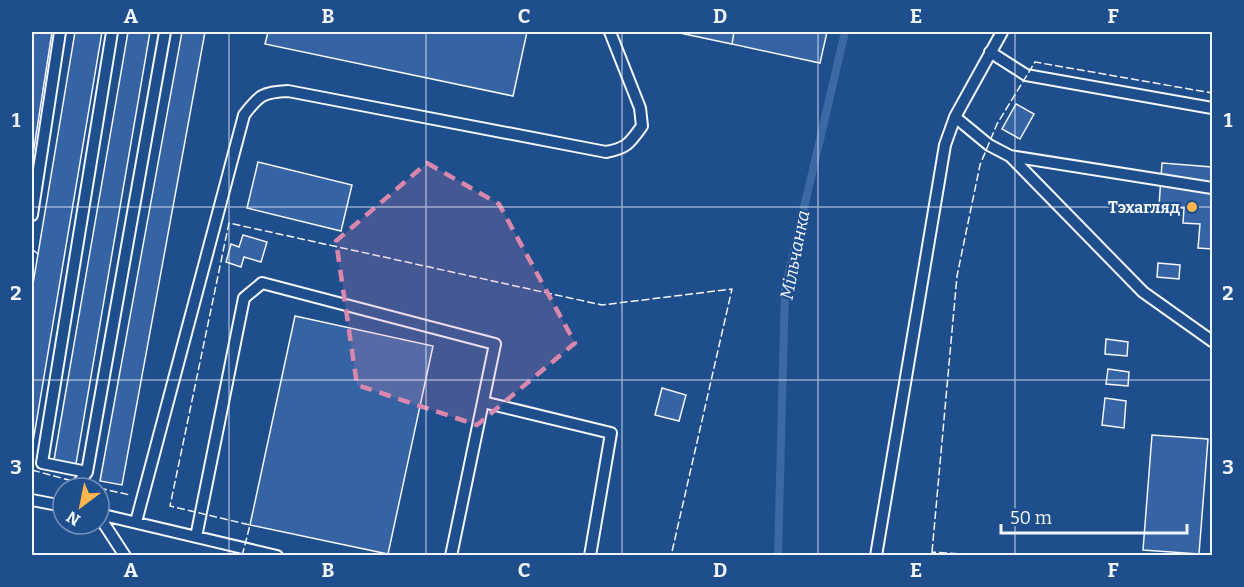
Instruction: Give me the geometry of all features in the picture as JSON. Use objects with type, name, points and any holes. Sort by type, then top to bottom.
[{"type":"lane","points":[[32,215],[60,32]]},
{"type":"lane","points":[[87,472],[42,463],[112,32]]},
{"type":"lane","points":[[84,476],[87,472],[165,32]]},
{"type":"lane","points":[[136,522],[244,116],[254,101],[269,92],[288,91],[606,152],[622,149],[642,126],[640,108],[610,32]]},
{"type":"lane","points":[[876,555],[945,145],[955,117],[1002,32]]},
{"type":"lane","points":[[990,52],[1026,75],[1212,108]]},
{"type":"lane","points":[[955,117],[989,145],[1010,156],[1143,292],[1212,341]]},
{"type":"lane","points":[[1010,156],[1212,188]]},
{"type":"lane","points":[[196,537],[244,298],[262,283],[495,344],[451,555]]},
{"type":"lane","points":[[483,402],[611,433],[590,555]]},
{"type":"lane","points":[[32,500],[51,504]]},
{"type":"lane","points":[[111,517],[277,555]]},
{"type":"lane","points":[[111,533],[125,555]]},
{"type":"highlighted area","points":[[427,163],[499,204],[575,343],[477,425],[357,385],[336,241]]},
{"type":"building","points":[[32,32],[52,32],[32,161]]},
{"type":"building","points":[[75,32],[102,32],[32,448],[32,290]]},
{"type":"building","points":[[128,32],[150,32],[76,464],[54,460]]},
{"type":"building","points":[[182,32],[205,32],[122,485],[111,483],[111,476],[101,476]]},
{"type":"building","points":[[268,32],[527,32],[513,96],[265,44]]},
{"type":"building","points":[[675,32],[734,32],[732,44]]},
{"type":"building","points":[[734,32],[827,32],[820,63],[732,44]]},
{"type":"building","points":[[1016,104],[1034,114],[1020,139],[1002,129]]},
{"type":"building","points":[[258,162],[352,185],[341,231],[247,208]]},
{"type":"building","name":"Тэхагляд","points":[[1162,163],[1212,167],[1212,249],[1198,248],[1200,224],[1183,223],[1184,208],[1159,206]]},
{"type":"building","points":[[243,235],[267,242],[261,262],[244,257],[241,267],[226,262],[231,244],[239,247]]},
{"type":"building","points":[[1158,263],[1180,265],[1179,279],[1157,277]]},
{"type":"building","points":[[295,316],[433,346],[388,554],[250,525]]},
{"type":"building","points":[[1106,339],[1128,342],[1127,356],[1105,354]]},
{"type":"building","points":[[1108,369],[1129,372],[1128,386],[1106,384]]},
{"type":"building","points":[[662,388],[686,395],[679,421],[655,415]]},
{"type":"building","points":[[1105,398],[1126,401],[1124,428],[1102,425]]},
{"type":"building","points":[[1152,435],[1208,439],[1199,554],[1143,550]]},
{"type":"waterway","name":"Мільчанка","points":[[778,556],[785,289],[845,32]]},
{"type":"fence","points":[[932,552],[957,276],[980,165],[997,124],[1035,62],[1212,93]]},
{"type":"fence","points":[[242,556],[250,525],[170,506],[229,223],[602,305],[732,289],[671,556]]},
{"type":"fence","points":[[32,249],[38,254]]},
{"type":"fence","points":[[32,470],[54,476]]},
{"type":"fence","points":[[111,491],[130,495]]},
{"type":"fence","points":[[932,556],[932,552],[993,556]]},
{"type":"place","name":"Тэхагляд","points":[[1192,207]]}]
